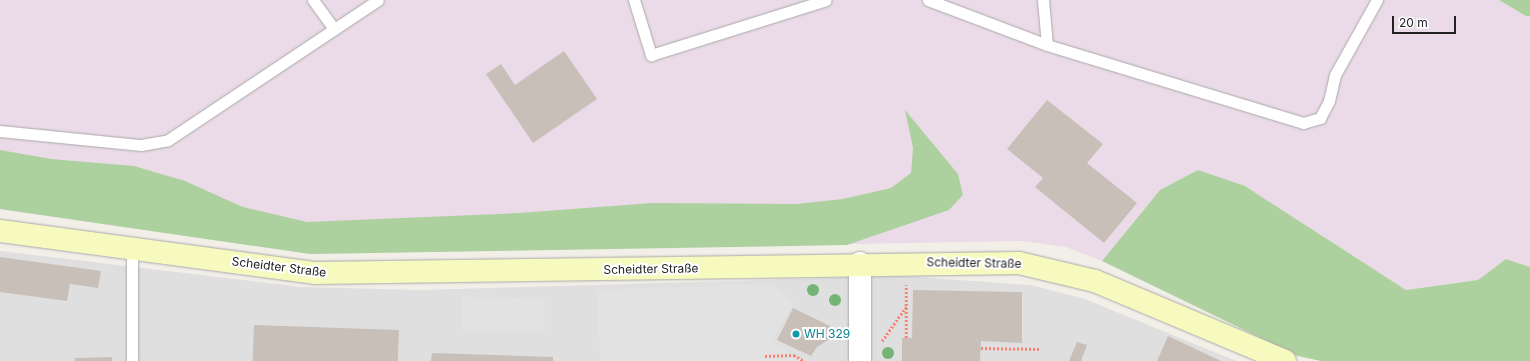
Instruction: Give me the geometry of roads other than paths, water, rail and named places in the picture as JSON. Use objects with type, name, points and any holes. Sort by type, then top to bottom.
[{"type":"main road","name":"Scheidter Straße","points":[[0,231],[132,247],[316,273],[860,263],[1042,266],[1113,288],[1285,361]]},
{"type":"street","points":[[860,263],[860,361]]},
{"type":"lane","points":[[314,0],[334,29]]},
{"type":"lane","points":[[0,131],[141,145],[168,140],[378,0]]},
{"type":"lane","points":[[634,0],[651,55],[826,0]]},
{"type":"lane","points":[[928,0],[1047,45],[1303,123],[1320,118],[1329,101],[1335,75],[1377,0]]},
{"type":"lane","points":[[1043,0],[1047,45]]},
{"type":"lane","points":[[132,247],[132,361]]},
{"type":"place","name":"WH 329","points":[[796,334]]}]
